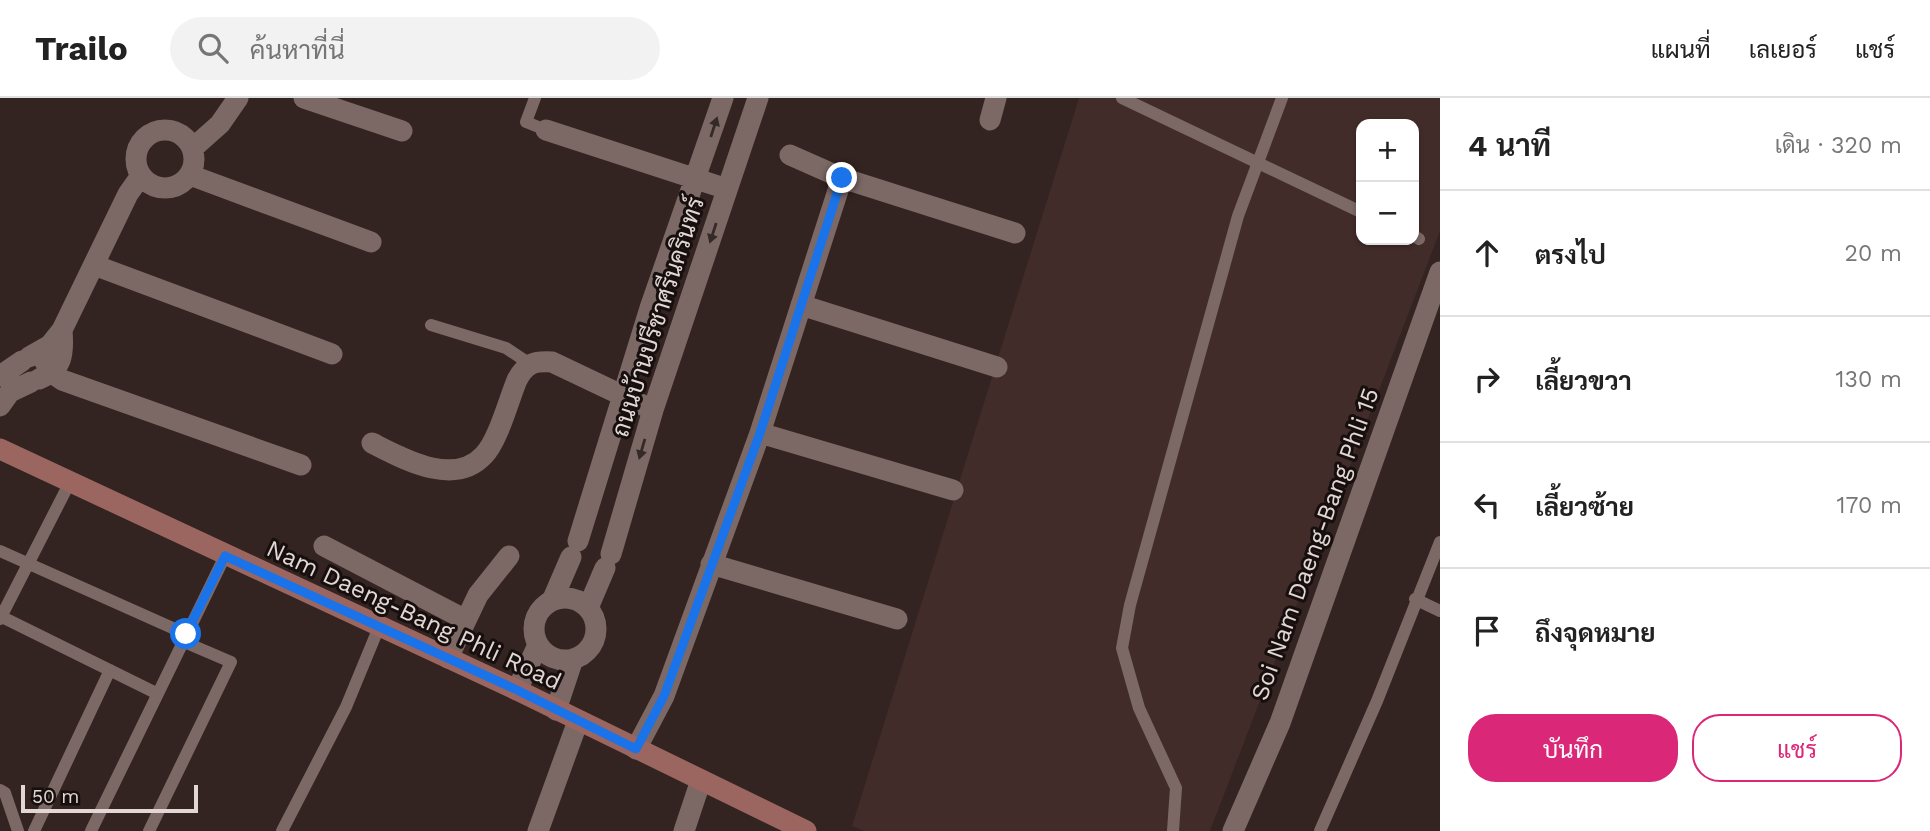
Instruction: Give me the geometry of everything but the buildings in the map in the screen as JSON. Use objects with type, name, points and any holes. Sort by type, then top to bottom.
[{"type":"main road","name":"Nam Daeng-Bang Phli Road","points":[[0,449],[517,690],[806,831]]},
{"type":"street","points":[[193,148],[220,124],[238,98]]},
{"type":"street","points":[[304,98],[402,131]]},
{"type":"street","name":"ถนนบ้านปรีชาศรีนครินทร์","points":[[552,601],[574,549],[621,397],[723,98]]},
{"type":"street","name":"ถนนบ้านปรีชาศรีนครินทร์","points":[[588,608],[608,561],[653,410],[758,98]]},
{"type":"street","points":[[990,120],[996,98]]},
{"type":"street","points":[[157,130],[171,130],[184,136],[193,148],[195,162],[190,175],[180,185],[166,189],[152,186],[140,177],[135,164],[137,149],[144,137],[157,130]]},
{"type":"street","points":[[546,130],[697,177],[727,189]]},
{"type":"street","points":[[790,155],[842,178],[1015,233]]},
{"type":"street","points":[[190,175],[371,242]]},
{"type":"street","points":[[0,376],[50,345],[62,330],[128,194],[140,177]]},
{"type":"street","points":[[636,749],[664,696],[760,433],[842,178]]},
{"type":"street","points":[[94,265],[332,354]]},
{"type":"street","name":"Soi Nam Daeng-Bang Phli 15","points":[[1233,831],[1280,723],[1440,272]]},
{"type":"street","points":[[801,305],[997,367]]},
{"type":"street","points":[[0,406],[10,392],[41,378],[61,362],[62,330]]},
{"type":"street","points":[[30,357],[41,378]]},
{"type":"street","points":[[372,443],[432,468],[453,468],[470,464],[484,455],[523,368],[530,364],[552,362],[653,410]]},
{"type":"street","points":[[41,378],[62,380],[300,465]]},
{"type":"street","points":[[760,433],[953,490]]},
{"type":"street","points":[[324,546],[464,618]]},
{"type":"street","points":[[448,658],[464,618],[478,595],[509,556]]},
{"type":"street","points":[[711,564],[897,619]]},
{"type":"street","points":[[572,599],[588,608],[594,619],[594,639],[582,655],[573,659],[549,656],[538,645],[534,625],[537,615],[552,601],[572,599]]},
{"type":"street","points":[[517,690],[538,645]]},
{"type":"street","points":[[555,710],[573,659]]},
{"type":"street","points":[[538,831],[578,721]]},
{"type":"street","points":[[684,831],[701,780]]},
{"type":"lane","points":[[535,98],[526,122],[546,130]]},
{"type":"lane","points":[[1122,98],[1356,210]]},
{"type":"lane","points":[[1172,831],[1177,788],[1139,708],[1122,648],[1130,605],[1234,229],[1282,98]]},
{"type":"lane","points":[[431,325],[506,348],[530,364]]},
{"type":"lane","points":[[69,482],[0,617],[156,693]]},
{"type":"lane","points":[[1321,831],[1377,701],[1415,599],[1440,542]]},
{"type":"lane","points":[[0,551],[184,637],[231,662],[149,831]]},
{"type":"lane","points":[[92,831],[156,693],[225,556]]},
{"type":"lane","points":[[1415,599],[1440,611]]},
{"type":"lane","points":[[282,831],[345,707],[379,627]]},
{"type":"lane","points":[[34,831],[110,670]]},
{"type":"lane","points":[[0,790],[5,793],[18,831]]},
{"type":"shaded area","points":[[1079,98],[1440,98],[1440,231],[1210,831],[864,831],[852,826]]},
{"type":"route","points":[[186,634],[225,556],[517,690],[636,749],[664,696],[760,433],[842,178]]}]
